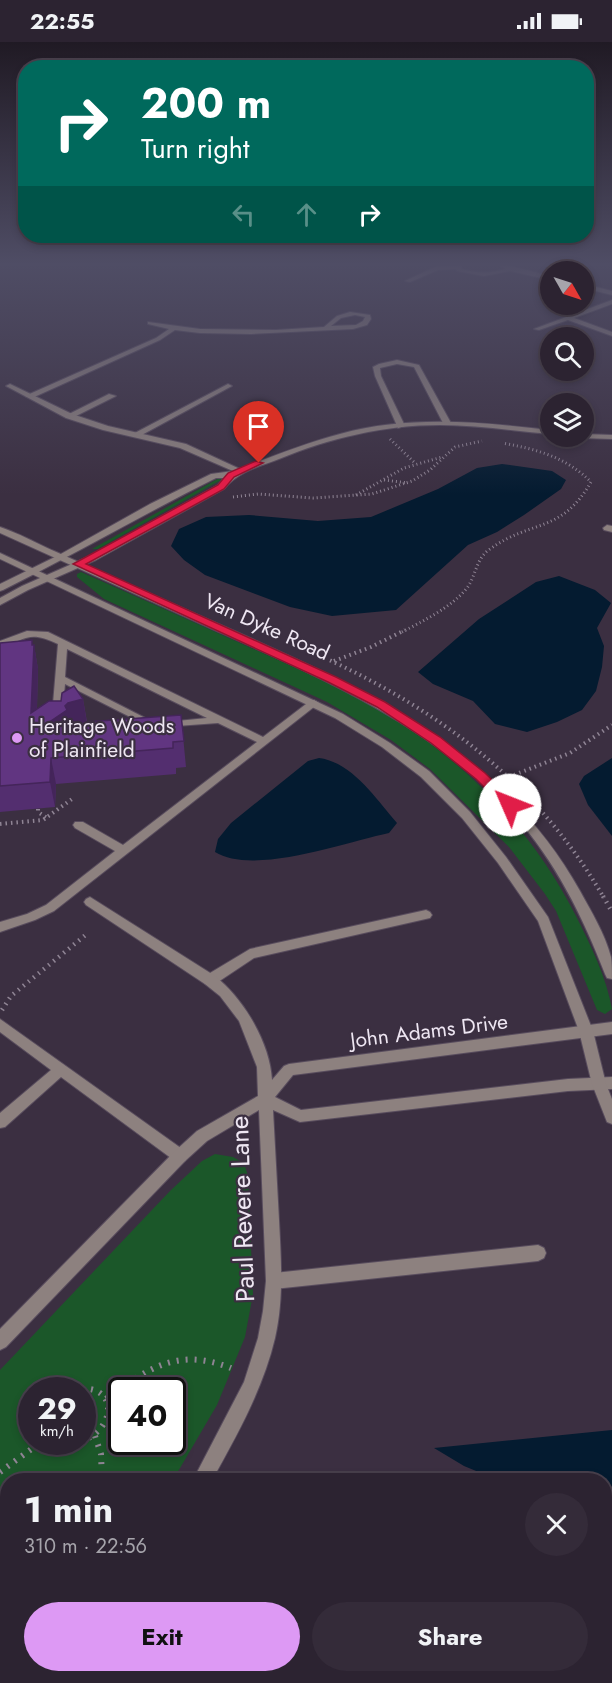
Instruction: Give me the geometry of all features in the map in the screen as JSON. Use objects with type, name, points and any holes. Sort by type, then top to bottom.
[{"type":"street","points":[[29,396],[152,342]]},
{"type":"street","points":[[401,426],[376,367],[387,362],[407,362],[417,366],[447,423]]},
{"type":"street","points":[[10,386],[69,416],[183,446],[235,473]]},
{"type":"street","points":[[135,435],[228,386]]},
{"type":"street","points":[[69,416],[112,396]]},
{"type":"street","points":[[0,588],[214,476],[235,473],[299,448],[343,435],[401,426],[447,423],[540,431]]},
{"type":"street","points":[[594,436],[612,437]]},
{"type":"street","points":[[0,602],[78,564],[221,487],[235,473]]},
{"type":"street","name":"Van Dyke Road","points":[[0,530],[332,679],[381,705],[436,740],[480,776],[538,836],[579,899],[612,974]]},
{"type":"street","points":[[0,556],[339,716],[386,745],[425,774],[466,815],[502,860],[544,920],[606,1084],[612,1118]]},
{"type":"street","points":[[0,645],[15,636],[30,632],[45,634],[263,741]]},
{"type":"street","points":[[60,723],[57,718],[63,643]]},
{"type":"street","points":[[60,678],[158,727]]},
{"type":"street","points":[[0,927],[31,918],[50,908],[263,741],[314,704]]},
{"type":"street","points":[[136,729],[220,719]]},
{"type":"street","points":[[79,825],[123,850]]},
{"type":"street","name":"Paul Revere Lane","points":[[90,902],[225,992],[245,1019],[264,1067],[274,1281],[273,1314],[260,1365],[249,1393],[206,1473]]},
{"type":"street","points":[[210,980],[250,954],[426,915]]},
{"type":"street","points":[[0,1025],[180,1156]]},
{"type":"street","name":"John Adams Drive","points":[[0,1341],[180,1156],[202,1136],[265,1099],[290,1070],[612,1028]]},
{"type":"street","points":[[0,1122],[61,1069]]},
{"type":"street","points":[[265,1099],[300,1116],[568,1084],[606,1084]]},
{"type":"street","points":[[274,1281],[538,1253]]},
{"type":"path","points":[[387,433],[394,444],[416,464]]},
{"type":"path","points":[[230,497],[258,494],[313,498],[354,496],[388,490],[409,483],[463,444],[486,441]]},
{"type":"path","points":[[334,661],[370,647],[432,617],[467,588],[482,556],[489,549],[513,536],[559,519],[580,501],[591,482],[580,470],[546,453],[501,443]]},
{"type":"path","points":[[354,496],[404,468],[443,457]]},
{"type":"path","points":[[384,480],[409,483]]},
{"type":"path","points":[[509,777],[570,753],[612,725]]},
{"type":"path","points":[[0,824],[43,820],[72,799]]},
{"type":"path","points":[[38,808],[38,812],[47,818]]},
{"type":"path","points":[[0,1011],[11,996],[88,933]]},
{"type":"path","points":[[106,1400],[147,1370],[167,1361],[183,1358],[205,1359],[231,1368]]},
{"type":"path","points":[[96,1389],[106,1400],[108,1415],[96,1435]]},
{"type":"path","points":[[96,1439],[101,1454],[102,1473]]},
{"type":"path","points":[[0,1472],[23,1455]]},
{"type":"green space","points":[[219,478],[223,479],[98,549],[92,549]]},
{"type":"green space","points":[[81,572],[347,692],[401,723],[454,762],[502,808],[543,860],[576,916],[597,961],[612,1009],[605,1014],[597,1010],[556,911],[545,894],[509,847],[430,769],[391,740],[327,702],[104,599],[77,577],[77,574]]},
{"type":"green space","points":[[215,1154],[233,1157],[244,1163],[248,1176],[253,1294],[245,1337],[217,1405],[177,1473],[0,1473],[0,1370],[170,1191],[202,1161]]},
{"type":"water","points":[[502,464],[552,471],[566,480],[561,489],[524,515],[497,532],[468,545],[396,610],[332,616],[290,607],[205,575],[184,560],[171,546],[179,529],[206,517],[249,515],[318,521],[371,517],[438,489],[477,468]]},
{"type":"water","points":[[559,576],[595,590],[611,603],[597,628],[604,646],[596,691],[582,710],[557,722],[527,732],[495,724],[473,701],[433,684],[418,672],[479,619],[536,582]]},
{"type":"water","points":[[319,758],[342,766],[372,793],[397,823],[389,833],[275,859],[232,858],[215,852],[218,839],[231,823],[308,761]]},
{"type":"water","points":[[612,758],[612,836],[588,805],[579,784],[584,776]]},
{"type":"water","points":[[612,1430],[612,1473],[481,1473],[464,1466],[434,1448]]},
{"type":"building","points":[[32,640],[32,645],[34,645],[31,713],[49,701],[61,701],[62,693],[74,686],[83,699],[68,703],[65,706],[67,710],[45,725],[181,715],[184,741],[173,742],[173,748],[51,758],[50,782],[0,786],[0,643]]},
{"type":"place","name":"Heritage Woods of Plainfield","points":[[17,738]]},
{"type":"route","points":[[259,463],[231,475],[221,487],[190,502],[93,558],[78,564],[332,679],[381,705],[436,740],[480,776],[510,805]]}]
